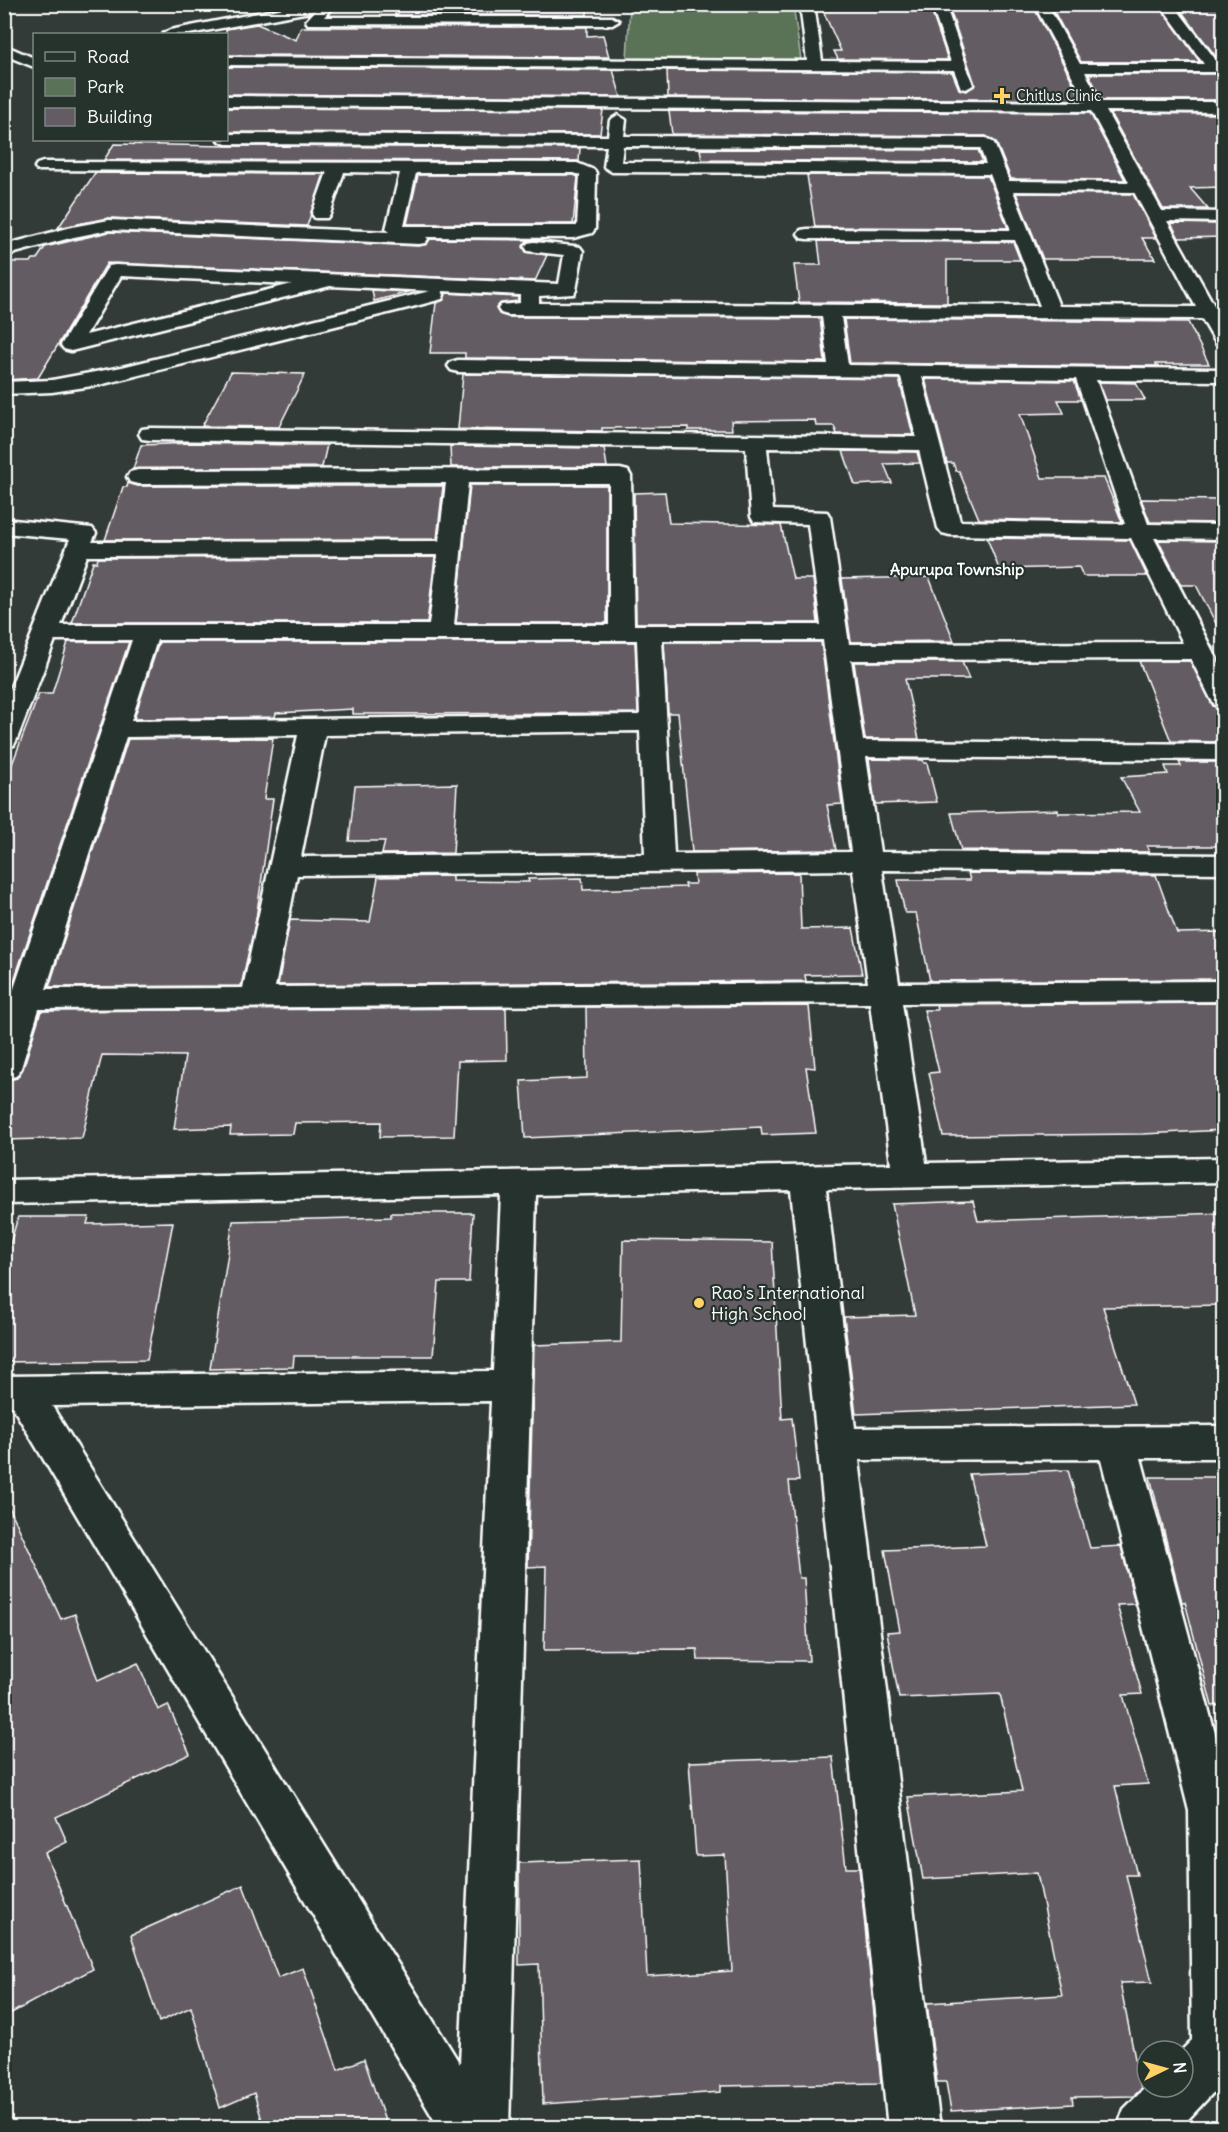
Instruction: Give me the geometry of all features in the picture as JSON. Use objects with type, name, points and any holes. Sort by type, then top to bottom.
[{"type":"street","points":[[328,5],[313,21],[612,26],[613,4]]},
{"type":"street","points":[[807,4],[815,65]]},
{"type":"street","points":[[938,4],[971,105],[1051,311]]},
{"type":"street","points":[[1040,4],[1139,187],[1216,312],[1224,341]]},
{"type":"street","points":[[1166,4],[1219,68]]},
{"type":"street","points":[[175,33],[328,5]]},
{"type":"street","points":[[4,49],[33,61]]},
{"type":"street","points":[[228,61],[263,56],[611,58],[680,64],[960,66]]},
{"type":"street","points":[[239,94],[263,56]]},
{"type":"street","points":[[4,66],[33,61]]},
{"type":"street","points":[[677,104],[680,64]]},
{"type":"street","points":[[1074,68],[1219,68]]},
{"type":"street","points":[[239,94],[677,104],[1224,107]]},
{"type":"street","points":[[620,103],[612,166],[996,169]]},
{"type":"street","points":[[228,139],[986,143]]},
{"type":"street","points":[[132,167],[142,148]]},
{"type":"street","points":[[43,167],[577,168],[586,170],[588,173],[586,229],[573,233],[402,231],[395,229],[409,168]]},
{"type":"street","points":[[321,214],[338,168]]},
{"type":"street","points":[[1003,186],[1139,187]]},
{"type":"street","points":[[1156,216],[1224,217]]},
{"type":"street","points":[[4,250],[72,232],[124,225],[388,237],[569,249],[574,251],[567,299]]},
{"type":"street","points":[[807,234],[1021,235]]},
{"type":"street","points":[[331,280],[71,345],[115,270],[331,280],[460,288],[529,299],[831,311],[1216,312]]},
{"type":"street","points":[[4,388],[40,389],[99,379],[334,323],[460,288]]},
{"type":"street","points":[[495,309],[529,299]]},
{"type":"street","points":[[831,311],[839,370]]},
{"type":"street","points":[[458,366],[1224,375]]},
{"type":"street","points":[[910,371],[950,528],[1224,532]]},
{"type":"street","points":[[1084,373],[1139,531],[1224,699]]},
{"type":"street","points":[[150,434],[928,444]]},
{"type":"street","points":[[489,477],[495,438]]},
{"type":"street","points":[[756,441],[762,517],[819,517],[910,1176]]},
{"type":"street","points":[[138,477],[620,476],[622,632]]},
{"type":"street","points":[[441,633],[458,477]]},
{"type":"street","points":[[4,526],[84,532],[4,739]]},
{"type":"street","points":[[78,549],[450,549]]},
{"type":"street","points":[[45,633],[649,632],[836,642],[1199,651]]},
{"type":"street","points":[[649,632],[660,863]]},
{"type":"street","points":[[4,1068],[147,633]]},
{"type":"street","points":[[115,729],[654,723]]},
{"type":"street","points":[[257,997],[313,727]]},
{"type":"street","points":[[851,749],[1224,752]]},
{"type":"street","points":[[285,866],[866,861],[1224,864]]},
{"type":"street","points":[[27,999],[1224,991]]},
{"type":"street","points":[[4,1192],[1224,1170]]},
{"type":"street","points":[[807,1178],[914,2127]]},
{"type":"street","points":[[483,2127],[519,1183]]},
{"type":"street","points":[[14,1391],[512,1386]]},
{"type":"street","points":[[14,1391],[469,2127]]},
{"type":"street","points":[[837,1444],[1224,1442]]},
{"type":"street","points":[[1117,1443],[1218,1810],[1218,2050],[1195,2073]]},
{"type":"street","points":[[1143,2127],[1170,2099]]},
{"type":"green space","points":[[630,5],[793,5],[801,60],[627,59]]},
{"type":"building","points":[[587,4],[587,15],[395,15],[396,9]]},
{"type":"building","points":[[820,4],[929,4],[948,60],[838,59],[834,51],[841,51]]},
{"type":"building","points":[[948,4],[1032,4],[1082,100],[668,97],[667,70],[952,72],[959,89],[967,91],[975,84]]},
{"type":"building","points":[[1050,4],[1158,4],[1200,62],[1081,62]]},
{"type":"building","points":[[1176,4],[1224,4],[1224,62],[1220,62]]},
{"type":"building","points":[[257,24],[296,40],[301,27],[587,27],[587,36],[603,35],[609,57],[228,55],[226,29]]},
{"type":"building","points":[[228,67],[613,70],[621,97],[228,94]]},
{"type":"building","points":[[1089,74],[1224,74],[1224,100],[1102,100]]},
{"type":"building","points":[[228,108],[603,110],[600,134],[228,132]]},
{"type":"building","points":[[669,111],[1090,113],[1125,180],[1011,179],[996,142],[986,136],[672,134]]},
{"type":"building","points":[[1110,113],[1224,114],[1224,187],[1190,188],[1208,209],[1163,209]]},
{"type":"building","points":[[114,144],[580,148],[579,161],[104,160]]},
{"type":"building","points":[[700,149],[978,150],[983,162],[702,160]]},
{"type":"building","points":[[95,173],[324,174],[307,226],[109,218],[58,228]]},
{"type":"building","points":[[418,175],[574,175],[578,177],[573,224],[407,224]]},
{"type":"building","points":[[807,175],[988,176],[1008,228],[815,227]]},
{"type":"building","points":[[1016,193],[1133,194],[1156,238],[1142,238],[1155,259],[1043,259]]},
{"type":"building","points":[[1171,223],[1221,224],[1224,228],[1224,237],[1179,238]]},
{"type":"building","points":[[109,232],[419,246],[427,244],[430,239],[532,240],[523,246],[526,252],[547,255],[535,281],[107,263],[38,378],[4,380],[4,262],[31,262],[37,259],[45,247]]},
{"type":"building","points":[[818,241],[1013,242],[1020,260],[947,260],[947,303],[799,302],[794,265],[821,265]]},
{"type":"building","points":[[372,290],[409,292],[374,301]]},
{"type":"building","points":[[446,293],[518,297],[518,301],[501,303],[496,308],[499,314],[508,317],[820,318],[825,362],[465,358],[465,353],[430,353],[436,303],[444,300]]},
{"type":"building","points":[[844,319],[1188,322],[1209,364],[1156,364],[1157,366],[850,363]]},
{"type":"building","points":[[231,372],[305,374],[279,427],[202,426]]},
{"type":"building","points":[[463,374],[899,379],[913,435],[837,434],[834,426],[816,426],[815,420],[731,421],[732,430],[688,430],[688,427],[602,428],[602,431],[458,429]]},
{"type":"building","points":[[925,379],[1074,381],[1081,400],[1058,400],[1064,413],[1020,414],[1042,478],[1104,478],[1122,522],[979,519],[959,471],[956,471],[953,463],[947,463]]},
{"type":"building","points":[[1099,382],[1136,383],[1145,400],[1106,400]]},
{"type":"building","points":[[193,443],[327,445],[322,467],[133,469],[141,445]]},
{"type":"building","points":[[450,446],[604,448],[607,467],[451,467]]},
{"type":"building","points":[[843,451],[917,452],[920,463],[884,464],[892,483],[855,485]]},
{"type":"building","points":[[128,483],[138,486],[443,486],[437,539],[105,540],[123,487],[127,487]]},
{"type":"building","points":[[470,485],[607,485],[607,623],[456,623]]},
{"type":"building","points":[[665,492],[669,523],[781,525],[793,579],[813,579],[818,623],[636,623],[634,493]]},
{"type":"building","points":[[1141,499],[1224,500],[1224,523],[1150,522]]},
{"type":"building","points":[[987,538],[1130,540],[1147,576],[1083,576],[1079,567],[999,569]]},
{"type":"building","points":[[1158,540],[1224,541],[1224,639],[1196,585],[1181,585]]},
{"type":"building","points":[[435,557],[427,623],[72,623],[93,562],[97,562],[98,558]]},
{"type":"building","points":[[929,577],[954,641],[851,642],[842,579]]},
{"type":"building","points":[[68,642],[129,642],[4,1010],[4,772],[9,772],[39,694],[52,694]]},
{"type":"building","points":[[159,642],[635,642],[638,713],[353,714],[353,709],[276,713],[275,717],[134,719]]},
{"type":"building","points":[[664,642],[821,642],[842,804],[827,805],[836,850],[692,852],[678,713],[668,713]]},
{"type":"building","points":[[1139,661],[1190,661],[1213,706],[1224,709],[1224,742],[1171,741]]},
{"type":"building","points":[[854,662],[962,662],[969,679],[905,679],[919,739],[865,739]]},
{"type":"building","points":[[273,738],[264,799],[273,799],[256,919],[241,986],[49,987],[128,739]]},
{"type":"building","points":[[869,759],[923,760],[927,763],[937,802],[875,804]]},
{"type":"building","points":[[1179,762],[1224,762],[1224,846],[1147,846],[1149,852],[961,850],[951,813],[1058,810],[1058,813],[1140,812],[1121,777],[1168,774],[1165,766],[1181,766]]},
{"type":"building","points":[[457,784],[453,853],[382,854],[385,841],[349,841],[355,786]]},
{"type":"building","points":[[799,873],[801,929],[853,928],[862,974],[805,975],[806,981],[278,985],[290,920],[370,922],[378,877],[452,876],[452,881],[529,882],[528,879],[582,878],[583,890],[686,887],[685,884],[695,884],[694,874]]},
{"type":"building","points":[[968,873],[1156,875],[1177,933],[1224,932],[1224,979],[930,981],[916,913],[905,913],[898,880],[970,880]]},
{"type":"building","points":[[1224,1003],[1224,1130],[1143,1134],[943,1136],[929,1073],[939,1072],[924,1010],[937,1010],[936,1005]]},
{"type":"building","points":[[809,1006],[815,1068],[806,1067],[816,1133],[762,1135],[761,1127],[525,1138],[521,1081],[587,1078],[586,1007]]},
{"type":"building","points":[[506,1008],[507,1060],[458,1061],[454,1136],[380,1137],[381,1122],[295,1123],[293,1134],[230,1135],[231,1127],[174,1129],[185,1056],[102,1055],[82,1138],[4,1140],[4,1081],[17,1078],[23,1069],[41,1011]]},
{"type":"building","points":[[973,1201],[978,1221],[1224,1213],[1224,1305],[1103,1307],[1134,1404],[856,1414],[844,1317],[915,1315],[892,1204]]},
{"type":"building","points":[[391,1213],[473,1213],[469,1282],[439,1282],[433,1356],[294,1356],[293,1367],[210,1369],[233,1221],[391,1217]]},
{"type":"building","points":[[18,1217],[89,1217],[87,1224],[173,1222],[147,1360],[4,1362],[4,1265]]},
{"type":"building","points":[[623,1240],[772,1242],[782,1419],[792,1418],[799,1481],[789,1481],[799,1578],[804,1578],[809,1661],[698,1660],[697,1649],[544,1650],[546,1566],[528,1567],[534,1345],[621,1342]]},
{"type":"building","points":[[1068,1470],[1090,1548],[1121,1546],[1135,1604],[1117,1605],[1142,1694],[1123,1695],[1148,1784],[1115,1786],[1137,1875],[1126,1875],[1152,1982],[1120,1983],[1135,2059],[1134,2096],[1072,2097],[1073,2104],[951,2111],[946,2082],[937,2082],[927,2003],[1062,1995],[1037,1873],[923,1879],[908,1797],[1022,1791],[1000,1694],[899,1698],[887,1632],[900,1631],[885,1550],[986,1546],[969,1474]]},
{"type":"building","points":[[1150,1477],[1224,1477],[1224,1705],[1212,1706]]},
{"type":"building","points":[[4,1496],[61,1619],[75,1614],[98,1681],[138,1663],[158,1710],[168,1705],[190,1754],[56,1817],[67,1842],[45,1853],[93,1969],[4,2017]]},
{"type":"building","points":[[833,1757],[846,1868],[859,1868],[881,2083],[721,2086],[721,2092],[543,2104],[539,1964],[519,1965],[519,1863],[641,1859],[647,1976],[732,1971],[725,1855],[696,1856],[689,1762]]},
{"type":"building","points":[[243,1885],[278,1978],[303,1968],[338,2070],[364,2059],[387,2127],[264,2127],[254,2093],[220,2108],[191,2007],[159,2022],[131,1935]]},
{"type":"place","name":"Chitlus Clinic","points":[[1002,96]]},
{"type":"place","name":"Rao's International High School","points":[[699,1303]]},
{"type":"district","name":"Apurupa Township","points":[[957,569]]}]
